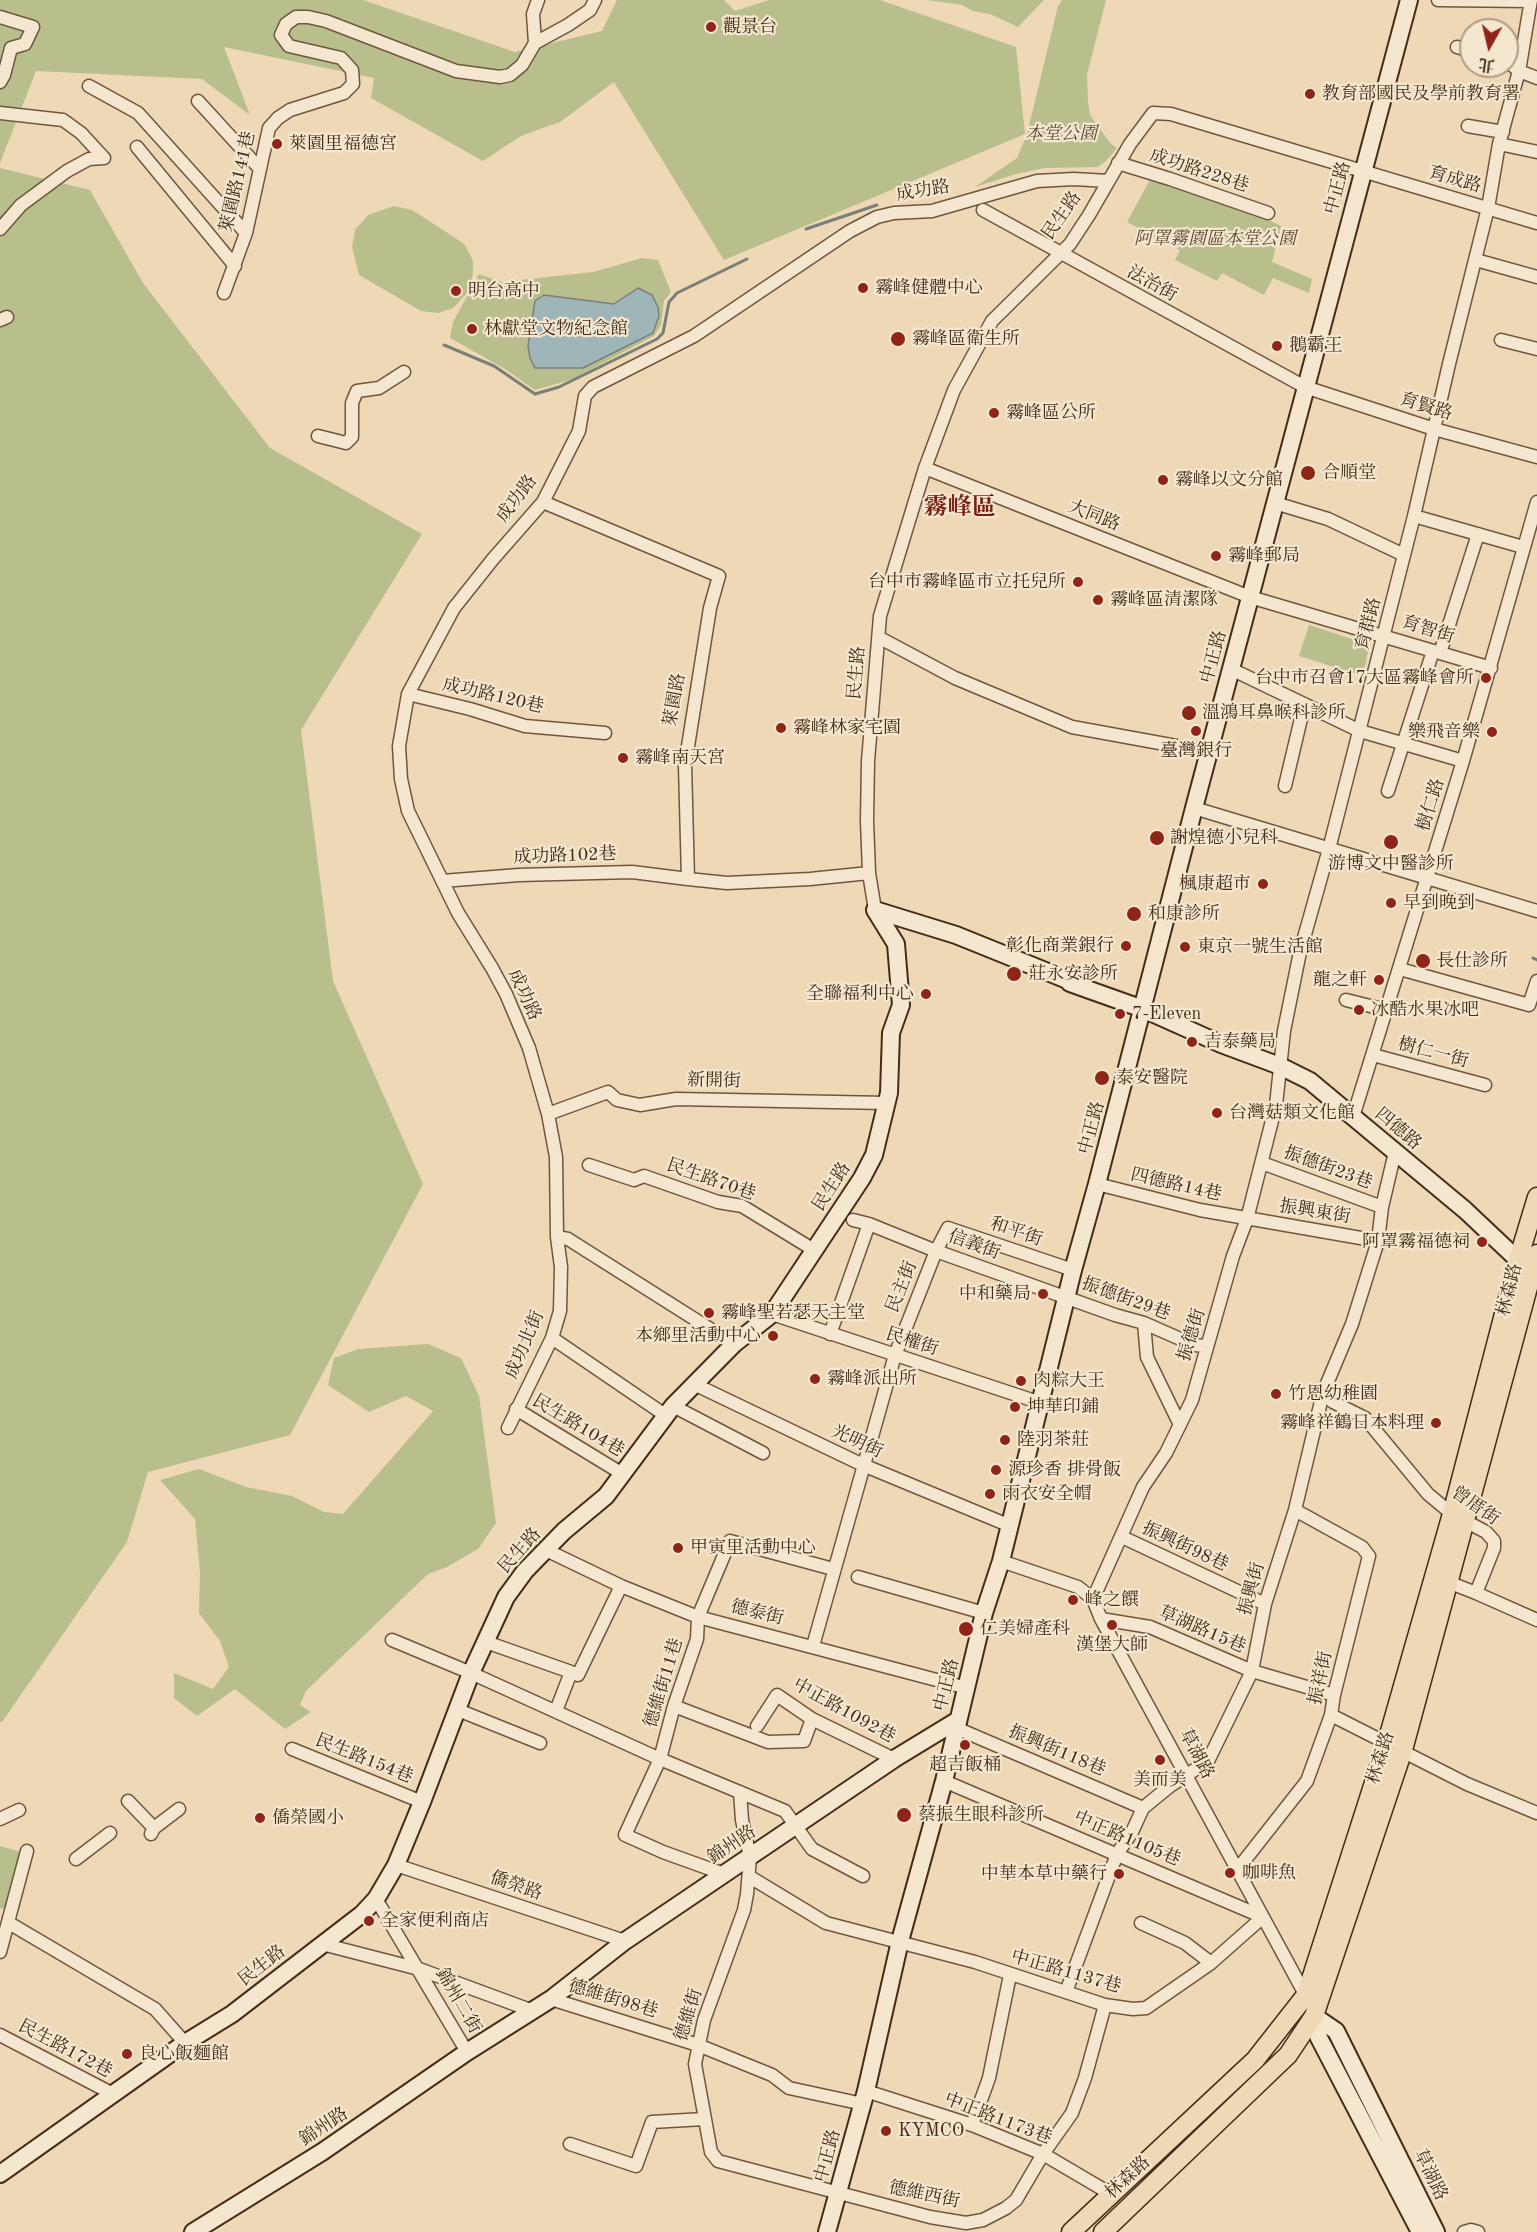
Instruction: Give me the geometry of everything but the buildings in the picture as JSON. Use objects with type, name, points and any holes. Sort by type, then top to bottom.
[{"type":"main road","name":"林森路","points":[[1103,2232],[1288,2055],[1314,2016],[1403,1750],[1448,1582],[1458,1517],[1518,1260],[1537,1197]]},
{"type":"main road","name":"林森路","points":[[1071,2232],[1255,2060],[1306,1995],[1533,1282],[1537,1254]]},
{"type":"street","points":[[535,44],[533,15],[538,0]]},
{"type":"street","name":"萊園路141巷","points":[[224,293],[246,233],[269,128],[290,110],[344,93],[353,84],[352,70],[341,58],[289,46],[281,35],[286,24],[296,17],[326,21],[456,71],[500,77],[510,75],[522,65],[535,44],[590,10],[595,0]]},
{"type":"street","name":"中正路","points":[[827,2232],[864,2098],[900,1941],[944,1781],[984,1613],[1001,1561],[1008,1525],[1041,1403],[1073,1270],[1409,0]]},
{"type":"street","points":[[1438,0],[1531,1]]},
{"type":"street","name":"育群路","points":[[1519,71],[1531,1]]},
{"type":"street","points":[[0,16],[33,27],[25,44],[11,48],[0,82]]},
{"type":"street","points":[[1519,71],[1537,78]]},
{"type":"street","name":"育群路","points":[[1280,1066],[1284,1031],[1300,952],[1385,636],[1476,260],[1501,138],[1517,78]]},
{"type":"street","points":[[89,86],[138,113],[246,233]]},
{"type":"street","points":[[198,101],[260,169]]},
{"type":"street","points":[[0,113],[63,120],[81,133],[104,158],[89,159],[67,171],[21,205],[0,229]]},
{"type":"street","points":[[1108,181],[1130,144],[1153,113],[1171,114],[1362,172]]},
{"type":"street","points":[[1468,126],[1537,152]]},
{"type":"street","points":[[137,147],[235,266]]},
{"type":"street","name":"成功路228巷","points":[[1118,164],[1170,178],[1268,213]]},
{"type":"street","name":"育成路","points":[[1362,172],[1537,223]]},
{"type":"street","name":"成功路","points":[[557,1237],[556,1157],[548,1114],[529,1048],[506,994],[458,913],[408,811],[401,779],[399,746],[408,694],[454,608],[543,502],[579,431],[585,396],[593,387],[694,336],[859,226],[884,215],[932,211],[1036,181],[1074,179],[1108,181]]},
{"type":"street","name":"民生路","points":[[0,2174],[185,2043],[232,2014],[362,1914],[376,1899],[396,1865],[471,1673],[506,1598],[525,1571],[564,1531],[606,1496],[669,1410],[734,1344],[772,1314],[862,1178],[874,1155],[887,1103],[891,1033],[901,1005],[896,944],[875,910],[869,873],[868,761],[880,638],[880,615],[924,468],[954,390],[992,321],[1062,252],[1082,226],[1108,181]]},
{"type":"street","name":"法治街","points":[[983,210],[1062,252],[1092,272],[1305,387]]},
{"type":"street","points":[[1476,260],[1537,277]]},
{"type":"street","points":[[1501,340],[1537,349]]},
{"type":"street","points":[[318,436],[346,443],[352,437],[352,403],[357,391],[379,388],[404,372]]},
{"type":"street","name":"育賢路","points":[[1305,387],[1434,429],[1537,456]]},
{"type":"street","name":"大同路","points":[[924,468],[1250,597]]},
{"type":"street","name":"萊園路","points":[[543,502],[719,576],[710,608],[685,765],[688,879]]},
{"type":"street","name":"樹仁路","points":[[1353,1117],[1491,668],[1537,502]]},
{"type":"street","points":[[1275,503],[1328,519],[1404,555]]},
{"type":"street","points":[[1414,516],[1523,548]]},
{"type":"street","points":[[1388,790],[1478,534]]},
{"type":"street","name":"育智街","points":[[1250,597],[1491,668]]},
{"type":"street","points":[[880,638],[955,678],[1072,727],[1209,752]]},
{"type":"street","points":[[1231,669],[1360,731],[1463,761]]},
{"type":"street","name":"成功路120巷","points":[[408,694],[471,709],[525,726],[605,734]]},
{"type":"street","points":[[1285,786],[1304,706]]},
{"type":"street","points":[[1194,808],[1537,911]]},
{"type":"street","name":"成功路102巷","points":[[442,881],[519,875],[632,872],[688,879]]},
{"type":"street","points":[[688,879],[727,883],[810,879],[869,873]]},
{"type":"street","points":[[875,910],[956,935],[1070,981],[1070,983],[1143,1009]]},
{"type":"street","points":[[1400,969],[1529,1005],[1537,981]]},
{"type":"street","points":[[1346,1000],[1386,1011]]},
{"type":"street","name":"四德路","points":[[1143,1009],[1221,1044],[1280,1066],[1310,1081],[1465,1210],[1518,1260],[1533,1282]]},
{"type":"street","name":"樹仁一街","points":[[1373,1055],[1485,1085]]},
{"type":"street","name":"振德街","points":[[1093,1599],[1143,1487],[1166,1453],[1192,1400],[1262,1163],[1276,1105],[1280,1066]]},
{"type":"street","name":"新開街","points":[[548,1114],[608,1092],[617,1100],[640,1105],[675,1099],[887,1103]]},
{"type":"street","name":"振興街","points":[[1066,1992],[1117,1854],[1132,1832],[1143,1808],[1170,1786],[1208,1761],[1252,1671],[1265,1604],[1295,1510],[1323,1393],[1352,1324],[1378,1241],[1382,1207],[1395,1152]]},
{"type":"street","name":"振德街23巷","points":[[1262,1163],[1382,1207]]},
{"type":"street","name":"民生路70巷","points":[[590,1165],[634,1180],[644,1176],[717,1202],[742,1206],[814,1250]]},
{"type":"street","name":"四德路14巷","points":[[1097,1184],[1166,1203],[1247,1219]]},
{"type":"street","name":"振興東街","points":[[1247,1219],[1378,1241]]},
{"type":"street","name":"信義街","points":[[853,1220],[870,1224],[936,1251],[1067,1298]]},
{"type":"street","points":[[830,1334],[870,1224]]},
{"type":"street","name":"和平街","points":[[948,1228],[1073,1270]]},
{"type":"street","name":"民主街","points":[[813,1646],[895,1355],[936,1251],[948,1228]]},
{"type":"street","points":[[557,1237],[568,1239],[734,1344]]},
{"type":"street","name":"成功北街","points":[[508,1428],[552,1338],[560,1311],[561,1267],[557,1237]]},
{"type":"street","name":"振德街29巷","points":[[1067,1298],[1144,1323],[1194,1345],[1206,1347]]},
{"type":"street","name":"民權街","points":[[772,1314],[1041,1403]]},
{"type":"street","points":[[1144,1323],[1147,1357],[1180,1425]]},
{"type":"street","points":[[552,1338],[669,1410],[764,1453]]},
{"type":"street","name":"光明街","points":[[694,1384],[863,1465],[1008,1525]]},
{"type":"street","name":"曾厝街","points":[[1323,1393],[1333,1402],[1365,1418],[1428,1494],[1458,1517],[1486,1532],[1494,1541],[1494,1548],[1476,1593]]},
{"type":"street","name":"民生路104巷","points":[[516,1409],[621,1473]]},
{"type":"street","name":"振祥街","points":[[1237,1870],[1307,1781],[1331,1715],[1369,1556],[1362,1546],[1295,1510]]},
{"type":"street","name":"振興街98巷","points":[[1122,1537],[1265,1604]]},
{"type":"street","name":"德維街11巷","points":[[724,1874],[663,1852],[625,1835],[660,1759],[674,1706],[697,1639],[698,1617],[730,1540],[833,1569]]},
{"type":"street","name":"德泰街","points":[[546,1550],[621,1586],[698,1617],[967,1688]]},
{"type":"street","points":[[1001,1561],[1078,1587],[1093,1599]]},
{"type":"street","points":[[858,1577],[984,1613]]},
{"type":"street","points":[[1448,1582],[1537,1620]]},
{"type":"street","points":[[486,1642],[578,1676],[621,1586]]},
{"type":"street","name":"草湖路","points":[[1093,1599],[1101,1619],[1306,1995],[1318,2036],[1419,2232]]},
{"type":"street","name":"草湖路15巷","points":[[1101,1619],[1150,1627],[1252,1671],[1334,1695]]},
{"type":"street","points":[[392,1640],[471,1673],[660,1759],[785,1811],[813,1849],[863,1876]]},
{"type":"street","points":[[556,1711],[571,1672]]},
{"type":"street","name":"中正路1092巷","points":[[757,1726],[777,1695],[812,1719],[894,1759]]},
{"type":"street","points":[[674,1706],[768,1742],[804,1741],[812,1719]]},
{"type":"street","points":[[458,1710],[540,1743]]},
{"type":"street","points":[[1331,1715],[1467,1784],[1537,1813]]},
{"type":"street","name":"錦州路","points":[[193,2232],[322,2152],[467,2052],[551,1999],[625,1941],[894,1759],[957,1724]]},
{"type":"street","name":"振興街118巷","points":[[957,1724],[1143,1808]]},
{"type":"street","name":"民生路154巷","points":[[292,1749],[422,1803]]},
{"type":"street","name":"中正路1105巷","points":[[944,1781],[1263,1917]]},
{"type":"street","name":"德維街","points":[[740,1792],[742,1820],[750,1857],[750,1877],[744,1910],[704,2020],[695,2064],[711,2152],[718,2161],[838,2193]]},
{"type":"street","points":[[128,1801],[152,1831],[179,1809]]},
{"type":"street","points":[[0,1819],[19,1810]]},
{"type":"street","points":[[76,1858],[110,1833]]},
{"type":"street","points":[[0,1952],[6,1918],[27,1851]]},
{"type":"street","name":"僑榮路","points":[[396,1865],[625,1941]]},
{"type":"street","name":"中正路1137巷","points":[[750,1877],[826,1923],[975,1962],[1106,2005],[1133,2009],[1146,2008],[1211,1963],[1263,1917]]},
{"type":"street","points":[[376,1899],[419,1969]]},
{"type":"street","points":[[6,1918],[155,2009],[185,2043]]},
{"type":"street","points":[[1141,1923],[1185,1943],[1211,1963]]},
{"type":"street","points":[[322,1944],[419,1969],[533,2010]]},
{"type":"street","name":"錦州二街","points":[[419,1969],[467,2052]]},
{"type":"street","points":[[972,2125],[989,2078],[1010,1975]]},
{"type":"street","name":"德維街98巷","points":[[551,1999],[698,2045],[772,2075],[789,2088],[864,2098]]},
{"type":"street","name":"德維西街","points":[[838,2193],[930,2217],[966,2223],[983,2220],[1006,2208],[1016,2200],[1043,2154],[1072,2113],[1085,2078],[1106,2005]]},
{"type":"street","name":"草湖路","points":[[1314,2016],[1336,2031],[1436,2232]]},
{"type":"street","name":"民生路172巷","points":[[0,2035],[113,2094]]},
{"type":"street","name":"中正路1173巷","points":[[864,2098],[972,2125],[1043,2154],[1111,2194]]},
{"type":"street","points":[[570,2144],[636,2166],[652,2122],[704,2119]]},
{"type":"street","points":[[1464,2232],[1471,2229],[1478,2232]]},
{"type":"green space","points":[[0,0],[363,0],[515,52],[602,31],[617,0],[724,0],[735,11],[769,0],[880,0],[1016,47],[1025,134],[724,260],[614,82],[560,122],[521,136],[483,161],[371,98],[374,78],[224,47],[250,115],[202,79],[36,71],[0,163]]},
{"type":"green space","points":[[927,0],[1044,0],[1018,27],[990,14],[973,11],[962,5]]},
{"type":"green space","name":"本堂公園","points":[[1062,0],[1106,0],[1087,75],[1088,101],[1090,115],[1111,144],[1117,148],[1098,167],[1045,168],[1016,174],[975,187],[1017,158],[1027,134],[1058,6]]},
{"type":"green space","points":[[0,168],[90,190],[143,283],[270,448],[422,534],[301,730],[333,981],[423,1184],[290,1435],[148,1472],[127,1542],[2,1722],[0,1722]]},
{"type":"green space","name":"阿罩霧園區本堂公園","points":[[1151,178],[1263,217],[1281,226],[1272,262],[1312,279],[1309,293],[1273,278],[1264,295],[1222,273],[1217,281],[1175,260],[1180,250],[1127,222]]},
{"type":"green space","points":[[394,206],[412,210],[466,247],[473,261],[473,275],[467,293],[453,308],[438,313],[421,311],[359,275],[352,247],[355,230],[368,215]]},
{"type":"green space","points":[[642,258],[658,260],[671,292],[664,301],[661,325],[654,336],[573,379],[535,390],[505,369],[450,338],[453,322],[479,274],[502,282],[593,272]]},
{"type":"green space","points":[[1309,625],[1364,643],[1368,652],[1363,676],[1299,656]]},
{"type":"green space","points":[[428,1344],[461,1358],[479,1396],[496,1523],[478,1549],[447,1567],[428,1574],[306,1691],[300,1705],[311,1712],[285,1729],[235,1689],[197,1716],[174,1698],[174,1673],[213,1689],[229,1667],[220,1641],[199,1613],[200,1572],[195,1519],[160,1480],[199,1469],[246,1487],[292,1496],[324,1512],[343,1514],[433,1411],[406,1396],[369,1412],[328,1385],[334,1358],[358,1349]]},
{"type":"green space","points":[[0,1846],[21,1852],[6,1910],[0,1908]]},
{"type":"water","points":[[638,288],[652,295],[658,307],[659,316],[653,333],[583,368],[535,368],[528,346],[535,301],[544,295],[614,304]]},
{"type":"waterway","points":[[806,229],[877,205]]},
{"type":"waterway","points":[[444,345],[494,366],[535,394],[559,387],[657,339],[663,333],[669,302],[677,293],[747,259]]},
{"type":"waterway","points":[[1533,958],[1537,960]]},
{"type":"place","name":"觀景台","points":[[711,27]]},
{"type":"place","name":"教育部國民及學前教育署","points":[[1310,94]]},
{"type":"place","name":"萊園里福德宮","points":[[277,144]]},
{"type":"place","name":"霧峰健體中心","points":[[863,288]]},
{"type":"place","name":"明台高中","points":[[456,291]]},
{"type":"place","name":"林獻堂文物紀念館","points":[[472,329]]},
{"type":"place","name":"霧峰區衛生所","points":[[898,339]]},
{"type":"place","name":"鵝霸王","points":[[1277,346]]},
{"type":"place","name":"霧峰區公所","points":[[994,413]]},
{"type":"place","name":"合順堂","points":[[1308,473]]},
{"type":"place","name":"霧峰以文分館","points":[[1163,480]]},
{"type":"place","name":"霧峰郵局","points":[[1216,556]]},
{"type":"place","name":"台中市霧峰區市立托兒所","points":[[1078,582]]},
{"type":"place","name":"霧峰區清潔隊","points":[[1098,600]]},
{"type":"place","name":"台中市召會17大區霧峰會所","points":[[1486,678]]},
{"type":"place","name":"溫鴻耳鼻喉科診所","points":[[1189,713]]},
{"type":"place","name":"霧峰林家宅園","points":[[781,728]]},
{"type":"place","name":"臺灣銀行","points":[[1196,731]]},
{"type":"place","name":"樂飛音樂","points":[[1492,732]]},
{"type":"place","name":"霧峰南天宮","points":[[623,758]]},
{"type":"place","name":"謝煌德小兒科","points":[[1157,838]]},
{"type":"place","name":"游博文中醫診所","points":[[1391,842]]},
{"type":"place","name":"楓康超市","points":[[1263,884]]},
{"type":"place","name":"早到晚到","points":[[1391,903]]},
{"type":"place","name":"和康診所","points":[[1134,914]]},
{"type":"place","name":"彰化商業銀行","points":[[1126,946]]},
{"type":"place","name":"東京一號生活館","points":[[1185,947]]},
{"type":"place","name":"長仕診所","points":[[1423,961]]},
{"type":"place","name":"莊永安診所","points":[[1014,974]]},
{"type":"place","name":"龍之軒","points":[[1379,980]]},
{"type":"place","name":"全聯福利中心","points":[[926,994]]},
{"type":"place","name":"冰酷水果冰吧","points":[[1359,1010]]},
{"type":"place","name":"7-Eleven","points":[[1120,1014]]},
{"type":"place","name":"吉泰藥局","points":[[1192,1042]]},
{"type":"place","name":"泰安醫院","points":[[1102,1078]]},
{"type":"place","name":"台灣菇類文化館","points":[[1217,1113]]},
{"type":"place","name":"阿罩霧福德祠","points":[[1482,1242]]},
{"type":"place","name":"中和藥局","points":[[1043,1294]]},
{"type":"place","name":"霧峰聖若瑟天主堂","points":[[709,1313]]},
{"type":"place","name":"本鄉里活動中心","points":[[773,1336]]},
{"type":"place","name":"霧峰派出所","points":[[815,1379]]},
{"type":"place","name":"肉粽大王","points":[[1021,1381]]},
{"type":"place","name":"竹恩幼稚園","points":[[1276,1394]]},
{"type":"place","name":"坤華印鋪","points":[[1015,1407]]},
{"type":"place","name":"霧峰祥鶴日本料理","points":[[1436,1423]]},
{"type":"place","name":"陸羽茶莊","points":[[1005,1440]]},
{"type":"place","name":"源珍香 排骨飯","points":[[996,1470]]},
{"type":"place","name":"雨衣安全帽","points":[[990,1494]]},
{"type":"place","name":"甲寅里活動中心","points":[[678,1548]]},
{"type":"place","name":"峰之饌","points":[[1073,1600]]},
{"type":"place","name":"漢堡大師","points":[[1112,1625]]},
{"type":"place","name":"仁美婦產科","points":[[966,1629]]},
{"type":"place","name":"超吉飯桶","points":[[965,1745]]},
{"type":"place","name":"美而美","points":[[1160,1760]]},
{"type":"place","name":"蔡振生眼科診所","points":[[904,1815]]},
{"type":"place","name":"僑榮國小","points":[[260,1818]]},
{"type":"place","name":"咖啡魚","points":[[1230,1873]]},
{"type":"place","name":"中華本草中藥行","points":[[1119,1874]]},
{"type":"place","name":"全家便利商店","points":[[369,1921]]},
{"type":"place","name":"良心飯麵館","points":[[127,2054]]},
{"type":"place","name":"KYMCO","points":[[886,2131]]},
{"type":"district","name":"霧峰區","points":[[960,508]]}]
